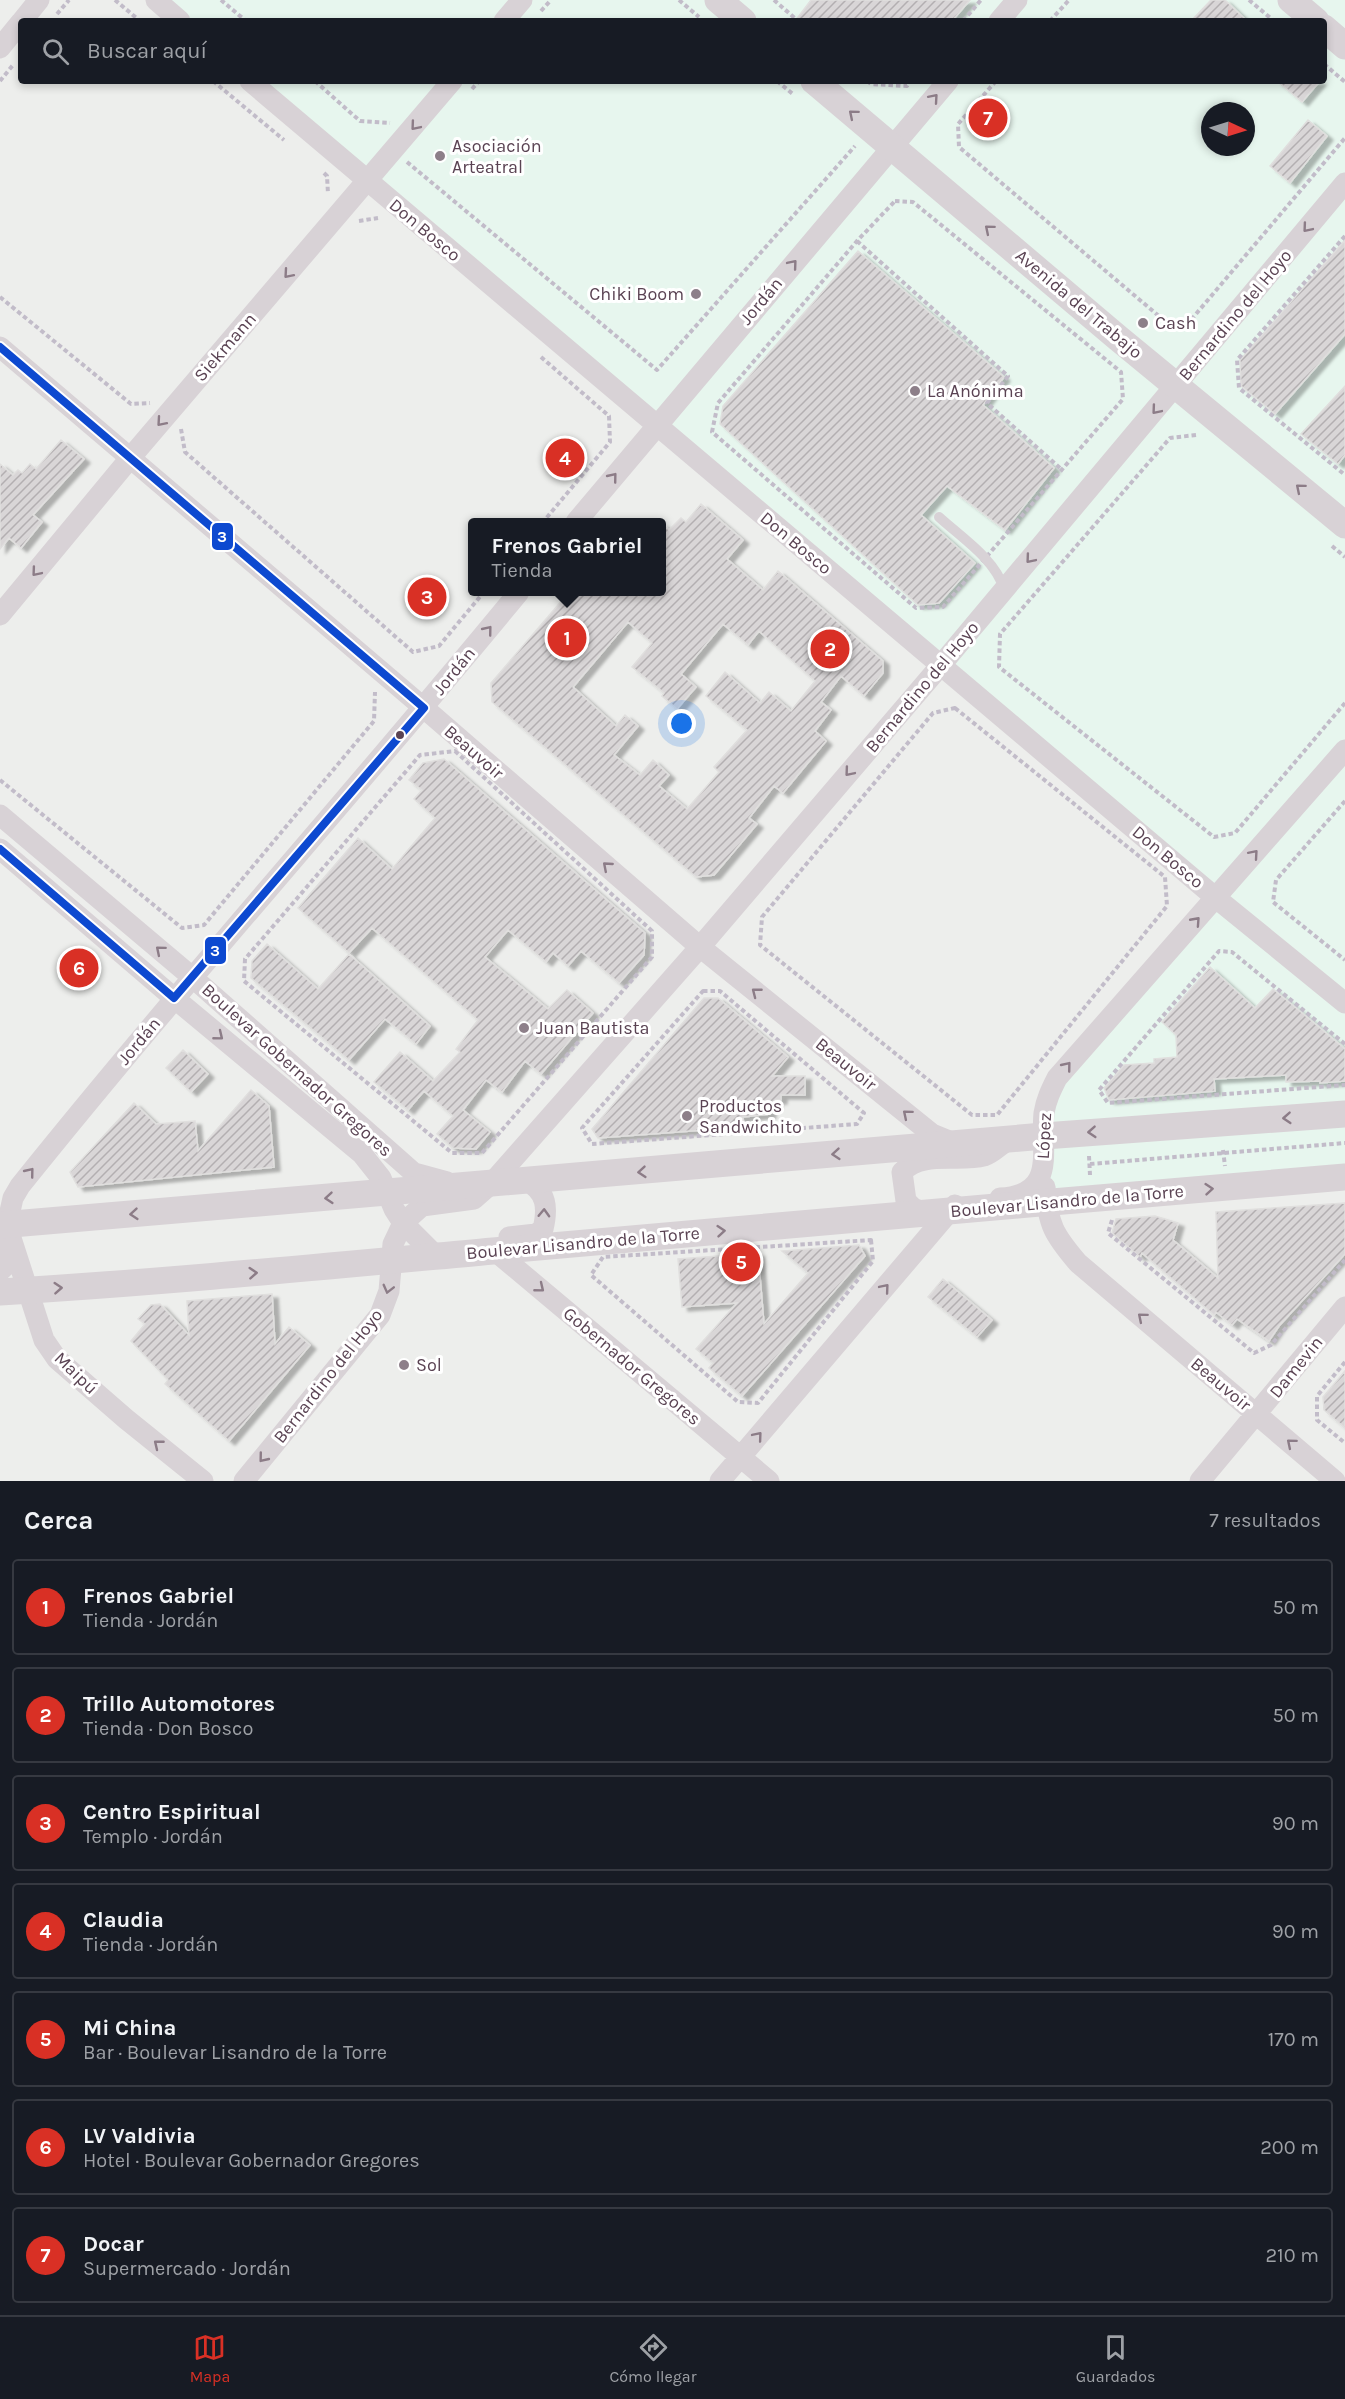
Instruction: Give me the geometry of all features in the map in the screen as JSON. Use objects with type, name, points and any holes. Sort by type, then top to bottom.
[{"type":"street","points":[[25,18],[39,0]]},
{"type":"street","points":[[156,0],[177,18]]},
{"type":"street","points":[[507,18],[522,0]]},
{"type":"street","points":[[718,0],[739,18]]},
{"type":"street","points":[[1002,18],[1017,0]]},
{"type":"street","points":[[1291,0],[1312,18]]},
{"type":"street","points":[[0,48],[18,27]]},
{"type":"street","points":[[1327,31],[1345,46]]},
{"type":"street","name":"Don Bosco","points":[[253,84],[1216,898],[1345,1003]]},
{"type":"street","name":"Avenida del Trabajo","points":[[818,84],[1177,385],[1336,534]]},
{"type":"street","name":"Jordán","points":[[579,518],[945,84]]},
{"type":"street","name":"Siekmann","points":[[0,615],[131,457],[367,182],[458,89]]},
{"type":"street","name":"Bernardino del Hoyo","points":[[244,1481],[380,1315],[389,1291],[393,1244],[403,1223],[422,1206],[474,1199],[480,1185],[700,947],[941,665],[1345,183]]},
{"type":"street","name":"Beauvoir","points":[[0,347],[424,708],[700,947],[932,1134],[957,1144]]},
{"type":"street","name":"Jordán","points":[[0,1271],[4,1267],[3,1225],[20,1186],[192,977],[424,708],[515,596]]},
{"type":"street","name":"López","points":[[720,1481],[938,1211],[967,1200],[1010,1197],[1024,1192],[1037,1179],[1029,1144],[1057,1078],[1345,750]]},
{"type":"street","name":"Boulevar Gobernador Gregores","points":[[0,815],[192,977],[414,1173],[480,1185]]},
{"type":"street","name":"Boulevar Gobernador Gregores","points":[[0,849],[174,999],[362,1154],[373,1166],[403,1223],[422,1244],[444,1256]]},
{"type":"street","points":[[3,1225],[957,1144],[1029,1144],[1345,1114]]},
{"type":"street","points":[[938,1211],[913,1208],[906,1201],[902,1172],[907,1166],[929,1160],[982,1156],[1029,1144]]},
{"type":"street","name":"Beauvoir","points":[[1029,1144],[1048,1217],[1064,1247],[1078,1263],[1335,1481]]},
{"type":"street","name":"Boulevar Lisandro de la Torre","points":[[0,1292],[391,1262],[938,1211],[1345,1177]]},
{"type":"street","points":[[444,1256],[461,1243],[472,1240],[536,1234],[543,1229],[545,1201],[538,1187],[527,1181]]},
{"type":"street","name":"Maipú","points":[[3,1225],[44,1340],[57,1359],[203,1481]]},
{"type":"street","name":"Gobernador Gregores","points":[[495,1251],[769,1481]]},
{"type":"street","name":"Damevin","points":[[1200,1481],[1345,1307]]},
{"type":"lane","points":[[939,517],[985,558],[1000,576],[1004,589]]},
{"type":"path","points":[[54,18],[69,0]]},
{"type":"path","points":[[115,0],[136,18]]},
{"type":"path","points":[[221,0],[242,18]]},
{"type":"path","points":[[679,0],[700,18]]},
{"type":"path","points":[[774,0],[795,18]]},
{"type":"path","points":[[966,18],[981,0]]},
{"type":"path","points":[[1053,18],[1069,0]]},
{"type":"path","points":[[1249,0],[1270,18]]},
{"type":"path","points":[[1327,67],[1345,82]]},
{"type":"path","points":[[217,84],[292,147]]},
{"type":"path","points":[[318,84],[360,120],[392,123]]},
{"type":"path","points":[[870,84],[906,86],[908,84]]},
{"type":"path","points":[[993,84],[958,124],[959,147],[1173,328],[1185,327],[1345,138]]},
{"type":"path","points":[[414,154],[407,163],[657,370],[856,147]]},
{"type":"path","points":[[319,169],[327,176],[328,199]]},
{"type":"path","points":[[895,201],[913,202],[1121,372],[1123,399],[1061,469],[943,607],[916,608],[712,432],[718,403],[857,241],[895,201]]},
{"type":"path","points":[[356,222],[377,217],[386,225]]},
{"type":"path","points":[[1345,236],[1237,360],[1239,388],[1345,475]]},
{"type":"path","points":[[857,241],[967,342],[1008,375],[987,403],[1061,469]]},
{"type":"path","points":[[0,297],[131,405],[155,403]]},
{"type":"path","points":[[538,355],[609,416],[610,442],[546,518]]},
{"type":"path","points":[[188,421],[181,430],[184,452],[413,652],[439,645],[480,596]]},
{"type":"path","points":[[1204,441],[1195,433],[1170,438],[1000,634],[999,667],[1214,837],[1235,833],[1345,703]]},
{"type":"path","points":[[1336,534],[1345,557]]},
{"type":"path","points":[[0,780],[182,928],[204,926],[374,722],[375,689]]},
{"type":"path","points":[[955,708],[1165,877],[1167,906],[997,1115],[972,1114],[760,945],[762,917],[933,713],[955,708]]},
{"type":"path","points":[[455,751],[652,931],[652,957],[482,1153],[452,1153],[244,981],[245,959],[420,754],[455,751]]},
{"type":"path","points":[[1345,801],[1276,880],[1273,902],[1345,960]]},
{"type":"path","points":[[1345,1044],[1232,952],[1219,951],[1099,1090],[1108,1103],[1345,1085]]},
{"type":"path","points":[[703,991],[720,991],[864,1113],[856,1124],[592,1144],[582,1128],[703,991]]},
{"type":"path","points":[[1285,1138],[1287,1157]]},
{"type":"path","points":[[1223,1143],[1226,1171]]},
{"type":"path","points":[[1090,1164],[1345,1143]]},
{"type":"path","points":[[1162,1149],[1164,1166]]},
{"type":"path","points":[[1114,1215],[1108,1233],[1254,1353],[1271,1345],[1345,1260]]},
{"type":"path","points":[[871,1240],[873,1261],[758,1403],[738,1402],[591,1275],[603,1257],[871,1240]]},
{"type":"path","points":[[1345,1362],[1317,1396],[1317,1420],[1345,1443]]},
{"type":"shaded area","points":[[156,0],[1345,0],[1345,1177],[1046,1203],[1048,1096],[1216,899],[254,84],[1327,84],[1327,18],[177,18]]},
{"type":"building","points":[[811,0],[970,0],[955,18],[797,18]]},
{"type":"building","points":[[1211,0],[1225,0],[1244,18],[1194,18]]},
{"type":"building","points":[[1281,84],[1317,84],[1302,102]]},
{"type":"building","points":[[1308,120],[1327,136],[1290,183],[1270,166]]},
{"type":"building","points":[[1345,240],[1345,334],[1275,414],[1241,386],[1240,360]]},
{"type":"building","points":[[858,251],[1004,377],[983,405],[1054,468],[1005,530],[947,486],[921,515],[975,563],[939,603],[918,605],[720,424],[723,406]]},
{"type":"building","points":[[1345,386],[1345,455],[1338,464],[1301,434]]},
{"type":"building","points":[[61,440],[84,459],[33,515],[42,522],[21,548],[9,538],[0,549],[0,464],[13,475],[18,470],[22,473],[30,464],[36,469]]},
{"type":"building","points":[[701,504],[743,540],[727,559],[763,590],[778,571],[883,661],[883,673],[864,696],[841,676],[821,702],[831,710],[815,731],[826,741],[783,793],[774,786],[749,818],[757,824],[714,875],[696,877],[492,702],[491,683],[566,596],[666,596],[666,527],[669,530],[681,518],[686,522]],"holes":[[[628,622],[652,643],[632,667],[664,693],[662,696],[677,709],[696,687],[681,674],[723,624],[748,645],[759,631],[815,681],[791,711],[769,692],[760,703],[725,672],[706,696],[747,730],[714,767],[719,772],[687,809],[659,786],[669,775],[653,760],[640,775],[614,755],[638,726],[625,715],[616,726],[573,687]]]},
{"type":"building","points":[[444,759],[645,933],[644,955],[619,983],[581,951],[568,966],[553,953],[546,962],[508,930],[485,957],[548,1009],[567,990],[593,1013],[541,1074],[525,1061],[502,1092],[486,1080],[463,1110],[490,1132],[476,1149],[453,1148],[437,1134],[453,1116],[424,1091],[408,1110],[374,1082],[400,1052],[433,1081],[460,1052],[456,1049],[478,1020],[372,928],[349,953],[298,908],[358,838],[392,869],[435,818],[414,799],[422,790],[409,780],[423,763]]},
{"type":"building","points":[[267,944],[318,989],[349,954],[430,1026],[416,1044],[385,1019],[349,1060],[251,978],[252,961]]},
{"type":"building","points":[[1210,967],[1255,1008],[1273,989],[1345,1049],[1345,1081],[1286,1082],[1286,1075],[1214,1079],[1215,1091],[1109,1100],[1104,1088],[1124,1065],[1154,1063],[1154,1059],[1177,1057],[1176,1035],[1162,1022]]},
{"type":"building","points":[[704,998],[718,998],[788,1057],[772,1076],[805,1076],[805,1095],[781,1095],[781,1100],[776,1100],[776,1104],[769,1104],[770,1114],[743,1117],[744,1127],[598,1138],[592,1129]]},
{"type":"building","points":[[183,1050],[208,1074],[191,1092],[166,1068]]},
{"type":"building","points":[[251,1090],[269,1106],[274,1167],[78,1187],[70,1172],[134,1103],[156,1124],[195,1121],[198,1151]]},
{"type":"building","points":[[1345,1203],[1345,1254],[1279,1326],[1269,1341],[1237,1319],[1232,1325],[1216,1312],[1214,1315],[1142,1253],[1140,1257],[1112,1233],[1116,1219],[1155,1216],[1178,1223],[1173,1240],[1218,1278],[1216,1212]]},
{"type":"building","points":[[859,1245],[865,1256],[742,1396],[709,1368],[713,1363],[696,1349],[737,1303],[682,1307],[678,1259],[758,1253],[764,1324],[808,1273],[782,1251]]},
{"type":"building","points":[[943,1279],[992,1320],[977,1337],[928,1297]]},
{"type":"building","points":[[272,1294],[275,1344],[289,1327],[310,1345],[229,1441],[165,1384],[168,1380],[131,1341],[145,1324],[138,1319],[151,1305],[160,1304],[189,1335],[187,1301]]},
{"type":"building","points":[[1345,1371],[1345,1428],[1324,1410],[1323,1397]]},
{"type":"transit line","name":"3","points":[[0,347],[424,708],[174,998],[0,849]]},
{"type":"place","name":"Docar","points":[[988,118]]},
{"type":"place","name":"Asociación Arteatral","points":[[440,156]]},
{"type":"place","name":"Chiki Boom","points":[[696,294]]},
{"type":"place","name":"Cash","points":[[1143,323]]},
{"type":"place","name":"La Anónima","points":[[915,391]]},
{"type":"place","name":"Claudia","points":[[565,458]]},
{"type":"place","name":"Centro Espiritual","points":[[427,597]]},
{"type":"place","name":"Frenos Gabriel","points":[[567,638]]},
{"type":"place","name":"Trillo Automotores","points":[[830,649]]},
{"type":"place","name":"LV Valdivia","points":[[79,968]]},
{"type":"place","name":"Juan Bautista","points":[[524,1028]]},
{"type":"place","name":"Productos Sandwichito","points":[[687,1116]]},
{"type":"place","name":"Mi China","points":[[741,1262]]},
{"type":"place","name":"Sol","points":[[404,1365]]}]
